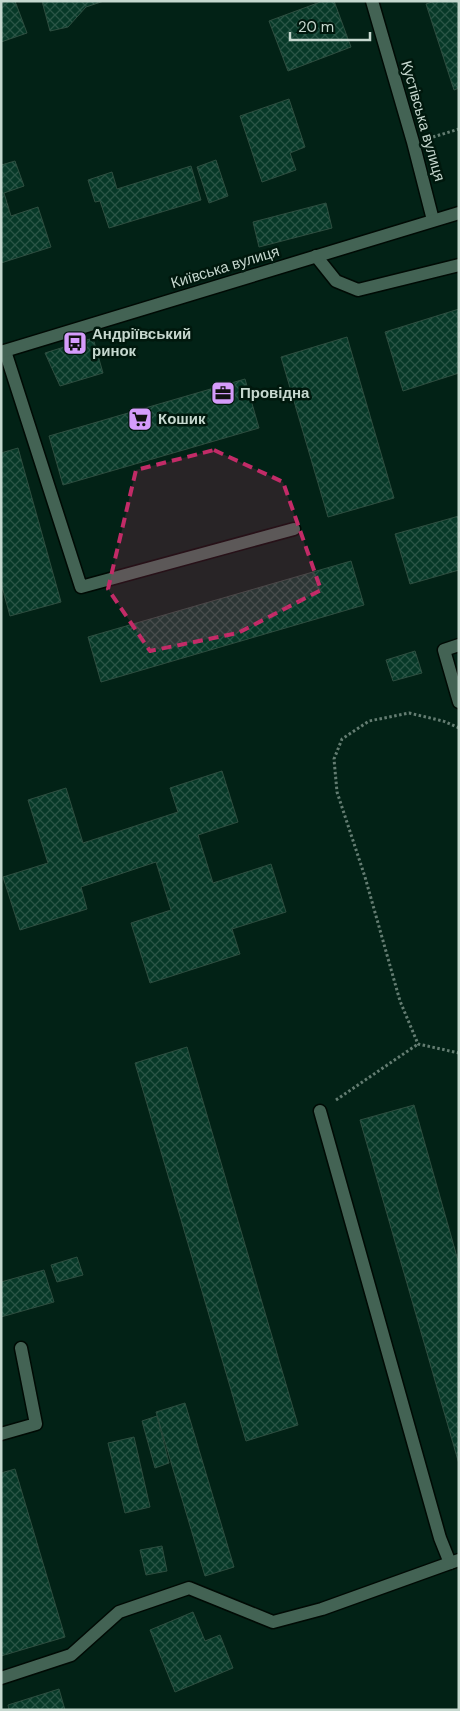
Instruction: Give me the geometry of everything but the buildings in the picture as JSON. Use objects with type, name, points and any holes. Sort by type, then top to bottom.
[{"type":"street","name":"Кустівська вулиця","points":[[372,1],[413,142],[433,220]]},
{"type":"street","name":"Київська вулиця","points":[[3,351],[459,213]]},
{"type":"street","points":[[316,256],[336,281],[358,290],[459,265]]},
{"type":"street","points":[[3,351],[81,587],[294,529]]},
{"type":"street","points":[[459,645],[444,650],[459,702]]},
{"type":"street","points":[[1,1678],[71,1655],[119,1612],[189,1588],[273,1622],[322,1609],[454,1562],[440,1538],[320,1111]]},
{"type":"street","points":[[1,1434],[36,1424],[21,1348]]},
{"type":"path","points":[[413,142],[459,129]]},
{"type":"path","points":[[418,1044],[400,1001],[365,877],[337,792],[334,759],[342,738],[369,721],[409,713],[443,721],[459,728]]},
{"type":"path","points":[[320,1111],[418,1044],[459,1053]]},
{"type":"highlighted area","points":[[214,450],[283,482],[321,590],[238,633],[150,651],[108,589],[136,470]]},
{"type":"place","name":"Андріївський ринок","points":[[75,343]]},
{"type":"place","name":"Провідна","points":[[223,393]]},
{"type":"place","name":"Кошик","points":[[140,419]]}]
